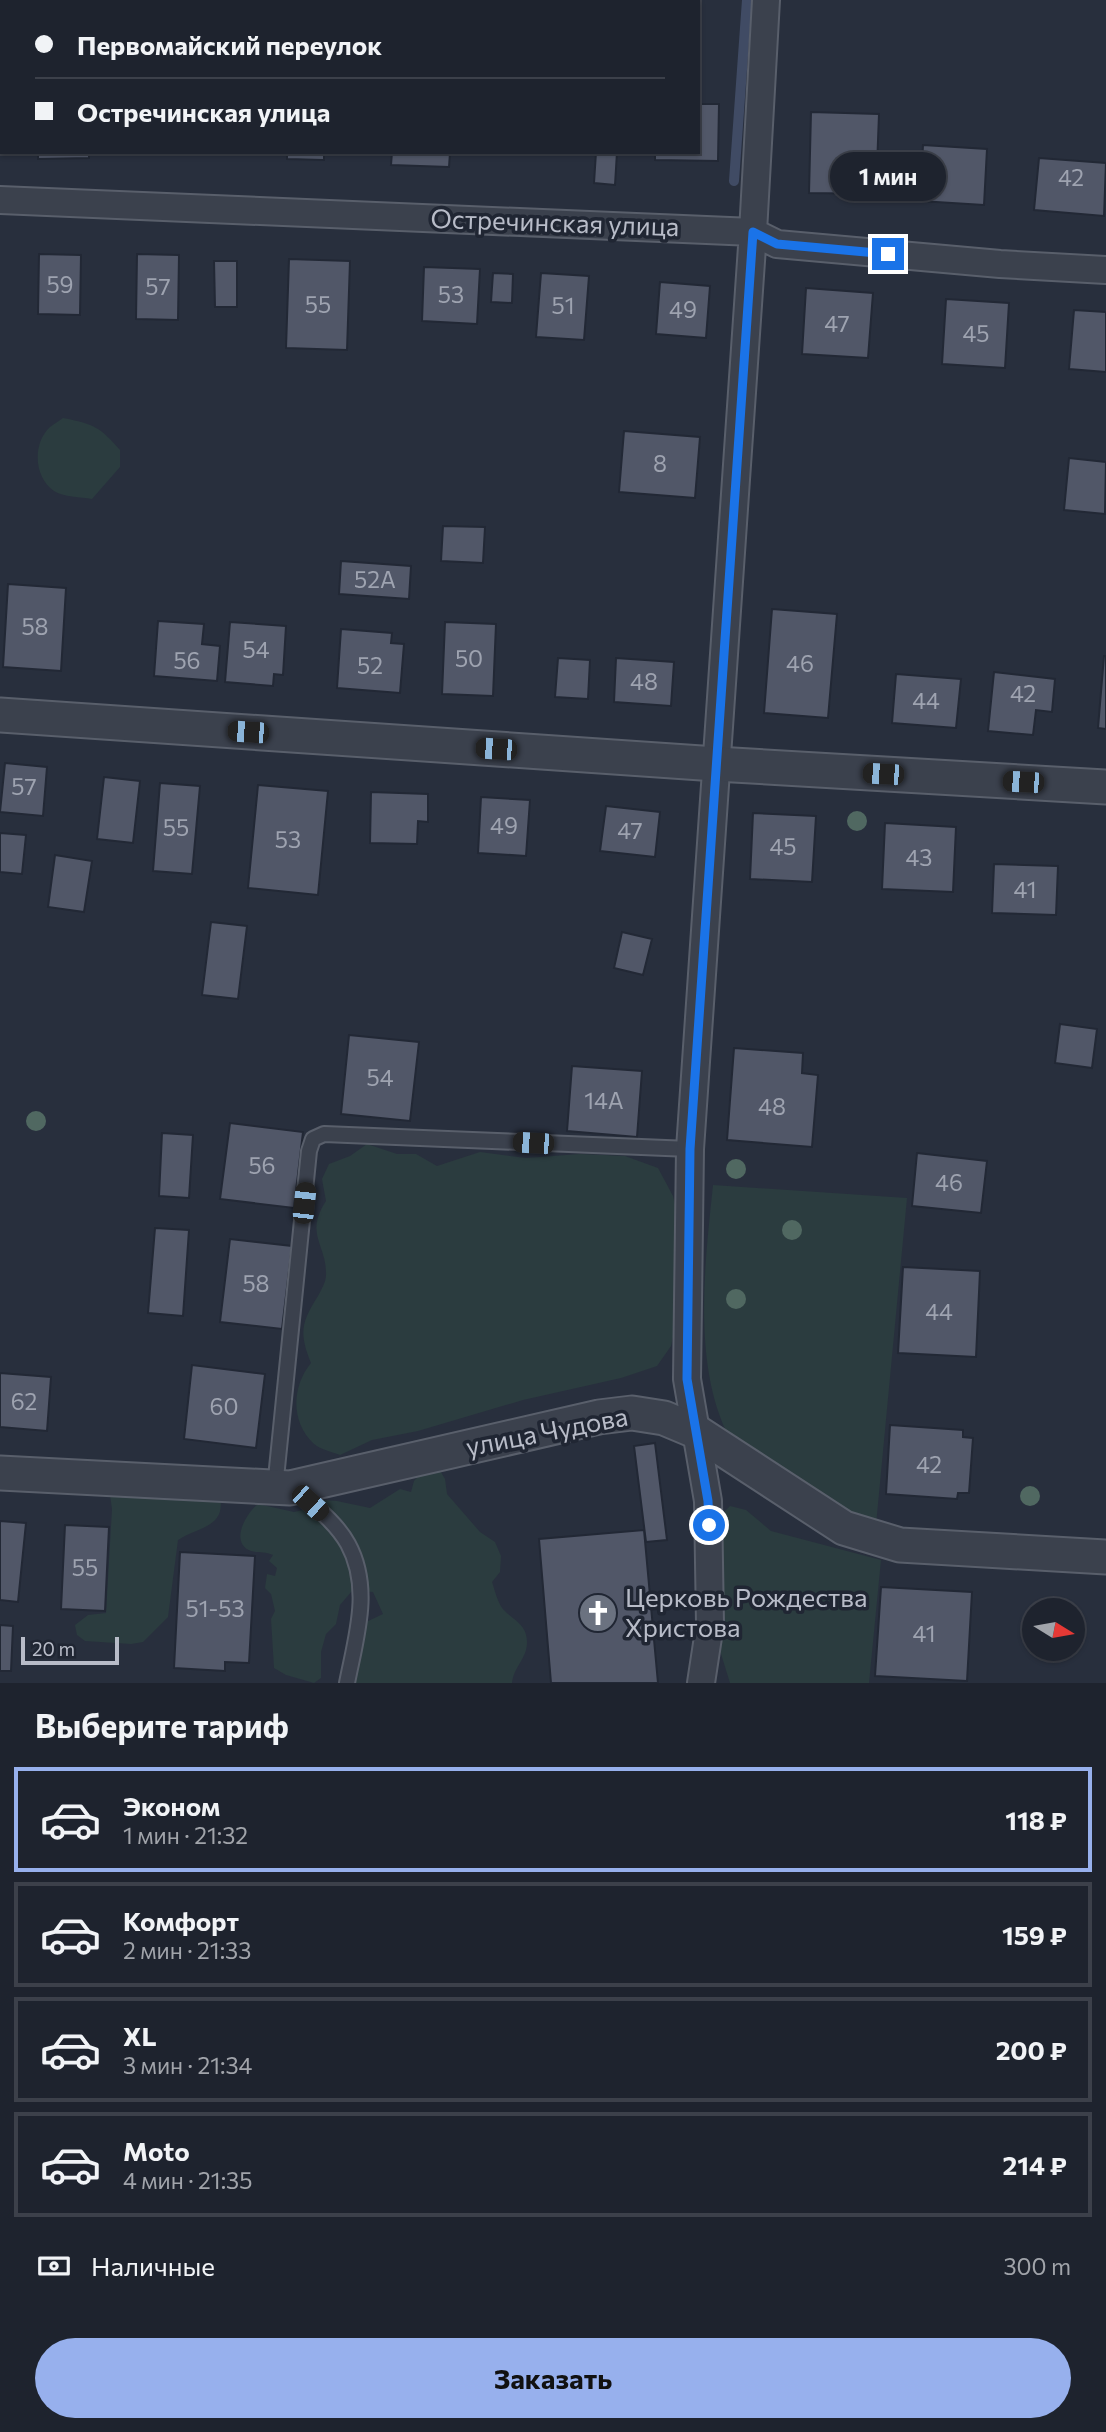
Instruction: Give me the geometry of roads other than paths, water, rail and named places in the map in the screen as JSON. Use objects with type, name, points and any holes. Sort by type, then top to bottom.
[{"type":"street","points":[[701,1683],[710,1624],[708,1501],[687,1379],[690,1149],[753,232],[766,0]]},
{"type":"street","name":"Остречинская улица","points":[[0,200],[753,232],[777,244],[1000,264],[1106,270]]},
{"type":"street","points":[[0,715],[716,764],[1106,787]]},
{"type":"street","name":"улица Чудова","points":[[0,1473],[284,1488],[599,1417],[632,1413],[664,1418],[695,1432],[844,1528],[900,1545],[1106,1557]]},
{"type":"lane","points":[[347,1683],[360,1627],[361,1590],[358,1567],[347,1542],[327,1518],[284,1488],[309,1151],[313,1139],[324,1134],[690,1149]]},
{"type":"waterway","points":[[734,181],[747,0]]},
{"type":"place","name":"Церковь Рождества Христова","points":[[598,1613]]}]
